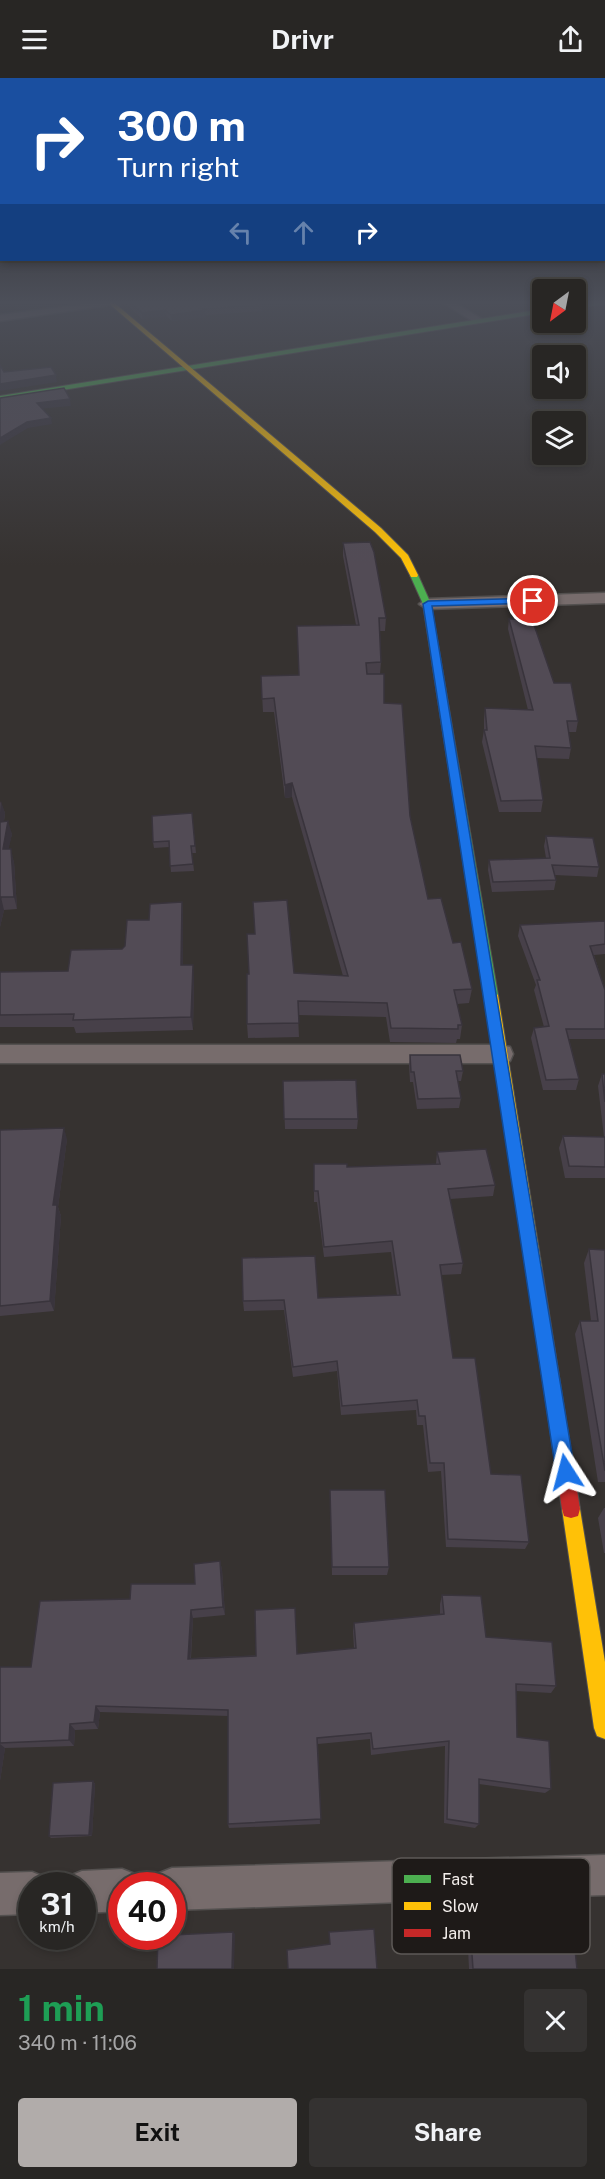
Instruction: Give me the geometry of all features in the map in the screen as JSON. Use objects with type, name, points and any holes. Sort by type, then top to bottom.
[{"type":"street","points":[[0,398],[57,389]]},
{"type":"street","points":[[212,389],[378,530],[405,557],[428,604],[501,1053],[605,1728]]},
{"type":"street","points":[[428,604],[605,598]]},
{"type":"street","points":[[0,1054],[501,1053]]},
{"type":"street","points":[[590,1875],[605,1875]]},
{"type":"street","points":[[186,1889],[392,1882]]},
{"type":"street","points":[[0,1894],[18,1893]]},
{"type":"building","points":[[65,389],[70,399],[37,403],[51,418],[27,422],[0,438],[0,398]]},
{"type":"building","points":[[370,542],[374,552],[386,618],[379,618],[381,662],[366,663],[367,674],[384,674],[384,703],[402,704],[410,816],[428,899],[441,898],[453,943],[461,942],[472,989],[454,990],[462,1025],[458,1025],[458,1029],[391,1028],[387,1003],[298,1001],[299,1023],[247,1024],[247,974],[249,974],[247,934],[255,934],[253,902],[287,900],[294,973],[348,976],[292,783],[285,785],[274,698],[262,699],[261,676],[299,675],[297,626],[359,625],[343,543]]},
{"type":"building","points":[[509,619],[532,619],[554,683],[571,683],[578,721],[567,721],[571,748],[535,746],[543,800],[501,801],[484,730],[487,730],[485,708],[533,710]]},
{"type":"building","points":[[192,813],[195,846],[191,846],[193,864],[170,866],[169,841],[153,842],[152,816]]},
{"type":"building","points":[[8,821],[3,849],[11,849],[14,897],[1,897],[0,900],[0,822]]},
{"type":"building","points":[[546,836],[593,838],[599,867],[552,865],[556,880],[493,882],[489,860],[550,858]]},
{"type":"building","points":[[182,902],[181,965],[193,965],[191,1017],[73,1020],[74,1014],[0,1015],[0,972],[68,971],[71,950],[122,949],[125,946],[127,920],[149,920],[150,904]]},
{"type":"building","points":[[605,921],[605,944],[590,946],[605,990],[605,1029],[566,1029],[579,1079],[546,1080],[534,1028],[549,1026],[537,980],[540,980],[520,925]]},
{"type":"building","points":[[410,1055],[460,1055],[463,1071],[456,1071],[461,1098],[418,1099],[414,1072],[411,1072]]},
{"type":"building","points":[[602,1074],[605,1074],[605,1102]]},
{"type":"building","points":[[356,1080],[358,1119],[284,1119],[283,1081]]},
{"type":"building","points":[[64,1128],[53,1205],[57,1205],[50,1301],[0,1306],[0,1130]]},
{"type":"building","points":[[563,1136],[605,1137],[605,1167],[569,1166]]},
{"type":"building","points":[[486,1149],[495,1185],[448,1189],[463,1263],[440,1265],[453,1358],[475,1358],[491,1474],[521,1475],[529,1542],[448,1539],[444,1463],[430,1463],[425,1416],[419,1416],[417,1400],[342,1406],[337,1361],[293,1367],[284,1300],[243,1301],[242,1258],[315,1256],[318,1298],[400,1295],[392,1241],[324,1247],[318,1191],[314,1191],[314,1164],[347,1164],[347,1167],[440,1164],[437,1152]]},
{"type":"building","points":[[589,1249],[605,1250],[605,1471],[580,1321],[598,1321]]},
{"type":"building","points":[[330,1490],[385,1490],[389,1567],[332,1567]]},
{"type":"building","points":[[220,1561],[223,1607],[191,1610],[188,1659],[256,1656],[255,1610],[295,1608],[297,1654],[356,1648],[354,1623],[444,1614],[442,1595],[481,1596],[486,1637],[552,1642],[556,1686],[516,1684],[517,1737],[549,1741],[551,1789],[479,1779],[479,1824],[447,1819],[449,1741],[373,1749],[371,1733],[317,1738],[321,1819],[228,1824],[228,1710],[96,1706],[94,1722],[70,1724],[69,1740],[0,1743],[0,1667],[31,1667],[40,1601],[130,1599],[131,1584],[195,1584],[194,1564]]},
{"type":"building","points":[[93,1781],[89,1835],[49,1836],[53,1783]]},
{"type":"building","points":[[374,1929],[377,1969],[288,1969],[287,1950],[330,1944],[329,1932]]},
{"type":"building","points":[[233,1932],[232,1969],[157,1969],[158,1950],[186,1950],[186,1934]]},
{"type":"building","points":[[472,1954],[575,1954],[577,1969],[473,1969]]},
{"type":"traffic: fast","points":[[0,398],[55,389]]},
{"type":"traffic: fast","points":[[414,575],[427,604],[491,995]]},
{"type":"traffic: slow","points":[[213,389],[378,530],[405,557],[414,575]]},
{"type":"traffic: slow","points":[[491,995],[534,1269]]},
{"type":"traffic: slow","points":[[571,1509],[605,1728]]},
{"type":"traffic: jam","points":[[534,1269],[571,1509]]},
{"type":"route","points":[[533,601],[428,604],[566,1472]]}]
